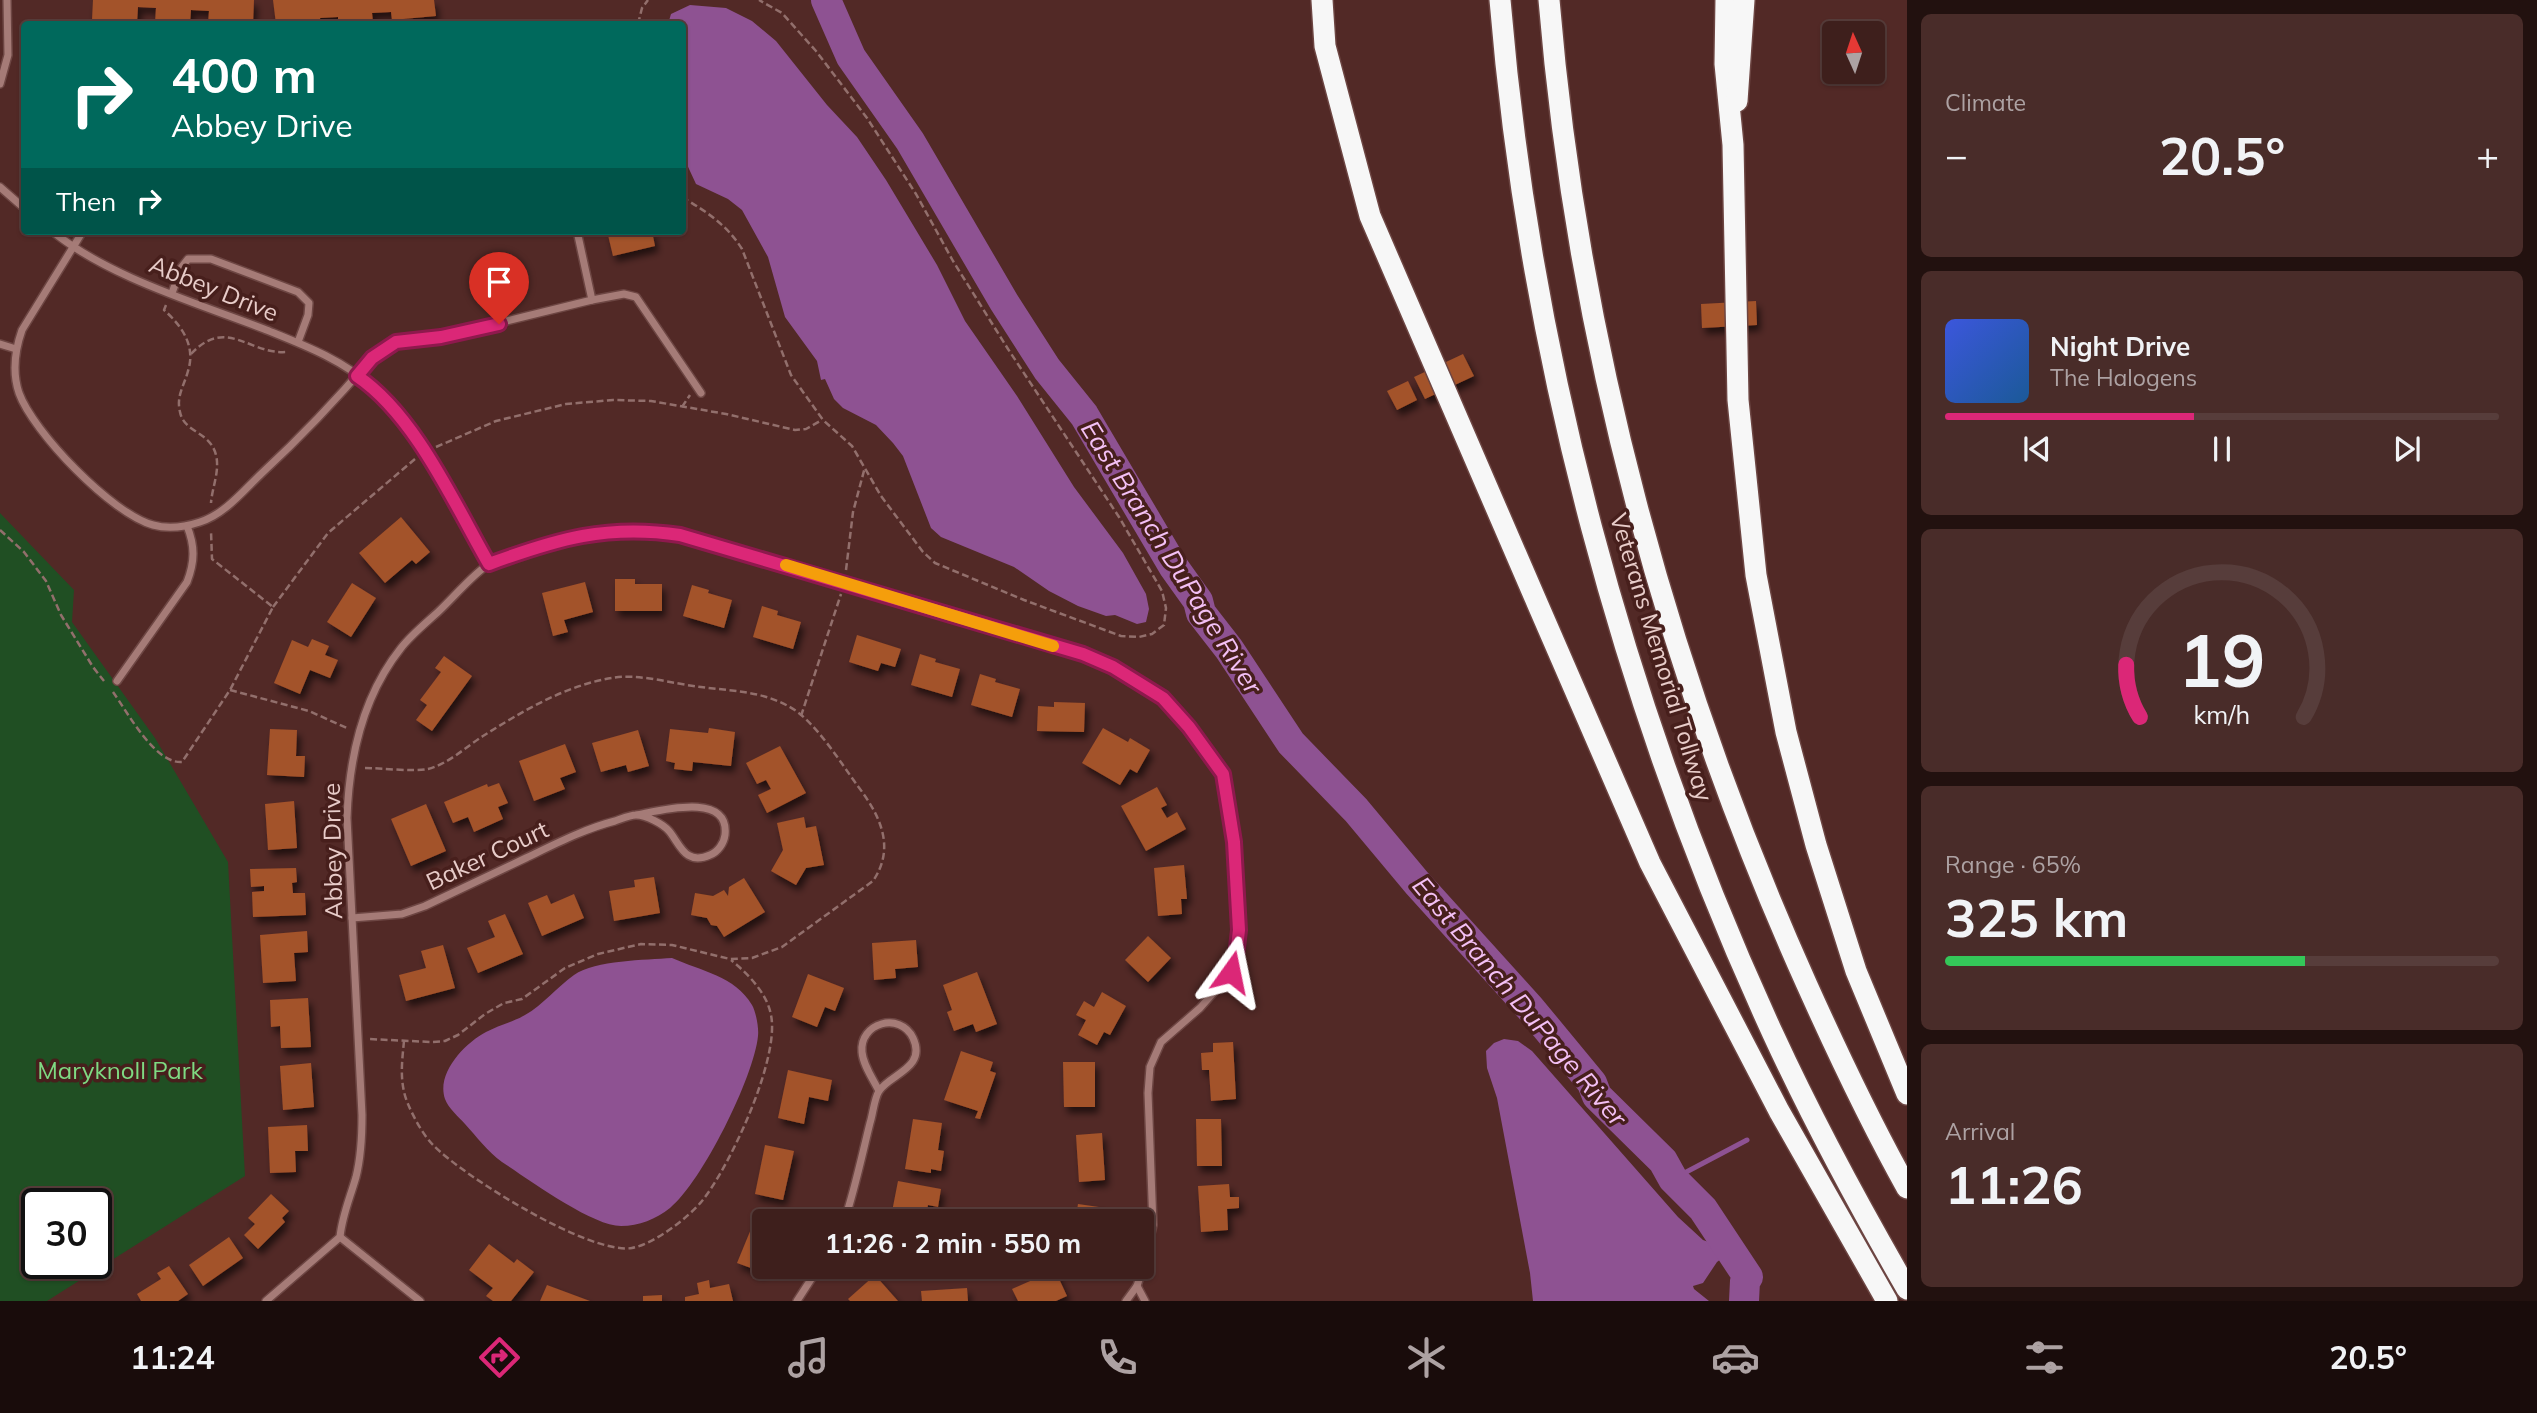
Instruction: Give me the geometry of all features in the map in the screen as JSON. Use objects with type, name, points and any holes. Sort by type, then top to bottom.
[{"type":"highway","points":[[1322,0],[1325,46],[1370,216],[1543,617],[1650,863],[1779,1111],[1887,1301]]},
{"type":"highway","name":"Veterans Memorial Tollway","points":[[1500,0],[1513,131],[1557,388],[1608,584],[1639,688],[1696,849],[1774,1036],[1855,1196],[1907,1289]]},
{"type":"highway","name":"Veterans Memorial Tollway","points":[[1549,0],[1563,126],[1596,326],[1606,379],[1655,573],[1711,748],[1777,919],[1870,1119],[1907,1188]]},
{"type":"highway","points":[[1726,0],[1725,64],[1732,145],[1738,400],[1749,518],[1768,643],[1786,732],[1816,845],[1856,971],[1907,1094]]},
{"type":"highway","points":[[1732,145],[1741,66],[1744,0]]},
{"type":"street","points":[[0,84],[8,55],[7,0]]},
{"type":"street","points":[[0,187],[21,205]]},
{"type":"street","name":"Abbey Drive","points":[[57,235],[73,248],[172,293],[298,342],[327,357],[371,386],[403,421],[425,453],[489,564],[402,646],[377,685],[358,733],[346,818],[362,1139],[357,1174],[342,1216],[340,1237]]},
{"type":"street","points":[[81,235],[22,330],[15,361],[19,392],[56,450],[126,512],[152,525],[187,526],[210,517],[230,503],[305,432],[372,358],[396,342],[476,329],[624,294],[636,297],[701,393]]},
{"type":"street","points":[[578,235],[592,300]]},
{"type":"street","points":[[172,293],[181,268],[188,258],[211,259],[298,292],[309,303],[308,315],[298,342]]},
{"type":"street","points":[[0,345],[16,349]]},
{"type":"street","points":[[117,681],[187,582],[193,566],[194,544],[187,526]]},
{"type":"street","points":[[489,564],[558,540],[595,532],[640,531],[680,535],[1083,654],[1113,667],[1163,698],[1189,727],[1223,774],[1233,828],[1239,930],[1231,972],[1200,1008],[1161,1042],[1150,1067],[1148,1093],[1152,1209]]},
{"type":"street","name":"Baker Court","points":[[352,918],[402,914],[425,906],[596,826],[636,815],[702,806],[710,808],[722,820],[725,836],[717,851],[710,855],[693,857],[679,849],[669,831],[657,822],[636,815]]},
{"type":"street","points":[[847,1209],[879,1091],[907,1069],[915,1053],[912,1036],[899,1024],[881,1023],[873,1027],[863,1041],[863,1058],[879,1091]]},
{"type":"street","points":[[266,1301],[340,1237],[420,1301]]},
{"type":"street","points":[[797,1301],[811,1279]]},
{"type":"street","points":[[1126,1301],[1139,1279]]},
{"type":"street","points":[[1137,1286],[1145,1301]]},
{"type":"path","points":[[639,21],[642,8],[648,0]]},
{"type":"path","points":[[686,199],[713,216],[732,233],[742,249],[791,375],[823,419],[852,446],[881,496],[923,552],[935,563],[1121,636],[1139,637],[1152,634],[1164,625],[1166,608],[1162,591],[1119,517],[1008,349],[953,261],[916,194],[867,118],[782,13],[759,0]]},
{"type":"path","points":[[172,293],[164,310],[187,337],[191,354],[189,370],[178,400],[180,416],[189,427],[211,441],[217,457],[218,469],[212,492],[210,517],[212,559],[273,607]]},
{"type":"path","points":[[191,354],[214,337],[227,337],[286,353],[298,342]]},
{"type":"path","points":[[0,530],[24,552],[46,581],[61,615],[93,667],[158,754],[173,763],[182,762],[230,690],[273,607],[328,533],[396,474],[443,442],[496,421],[566,404],[613,400],[651,401],[796,430],[806,429],[823,419]]},
{"type":"path","points":[[351,768],[427,769],[443,763],[520,713],[576,688],[612,678],[636,676],[666,683],[745,692],[771,698],[792,707],[821,736],[862,792],[885,836],[884,865],[873,881],[782,947],[752,958],[730,959],[672,945],[641,944],[598,954],[565,968],[522,999],[504,1003],[445,1041],[358,1039]]},
{"type":"path","points":[[230,690],[309,711],[358,733]]},
{"type":"path","points":[[404,1041],[401,1076],[408,1104],[431,1143],[463,1171],[521,1207],[586,1239],[615,1249],[634,1248],[664,1233],[702,1200],[724,1166],[768,1065],[772,1041],[771,1014],[758,986],[730,959]]},
{"type":"green space","name":"Maryknoll Park","points":[[0,513],[74,590],[72,622],[155,738],[228,862],[245,1176],[112,1260],[112,1188],[21,1188],[21,1279],[82,1279],[47,1301],[0,1301]]},
{"type":"shaded area","points":[[690,5],[726,8],[752,21],[776,41],[827,105],[857,137],[937,265],[965,321],[1017,396],[1074,487],[1123,553],[1146,594],[1149,609],[1146,622],[1137,624],[1115,615],[1106,616],[1078,606],[1049,591],[1014,567],[941,537],[931,528],[903,456],[876,425],[843,408],[834,399],[825,379],[821,380],[817,361],[785,317],[768,257],[742,210],[728,199],[696,184],[686,162],[686,21],[669,21],[671,14]]},
{"type":"shaded area","points":[[672,958],[727,981],[745,995],[753,1008],[758,1025],[754,1054],[737,1102],[724,1128],[683,1195],[670,1208],[647,1221],[628,1226],[609,1224],[560,1200],[497,1158],[449,1106],[443,1089],[445,1079],[454,1060],[469,1043],[486,1032],[532,1011],[583,970],[635,960]]},
{"type":"shaded area","points":[[1504,1039],[1518,1041],[1532,1051],[1678,1217],[1703,1240],[1747,1256],[1748,1277],[1745,1281],[1754,1301],[1735,1301],[1735,1277],[1730,1267],[1721,1259],[1703,1283],[1693,1286],[1709,1301],[1533,1301],[1497,1098],[1487,1068],[1486,1051],[1494,1043]]},
{"type":"building","points":[[93,0],[254,0],[253,21],[208,21],[209,11],[191,10],[190,21],[155,21],[156,8],[138,7],[137,21],[92,20]]},
{"type":"building","points":[[273,0],[434,0],[436,16],[392,20],[391,12],[372,13],[373,21],[338,21],[338,17],[320,18],[320,21],[276,21]]},
{"type":"building","points":[[608,235],[653,235],[655,246],[613,256]]},
{"type":"building","points":[[1756,301],[1757,325],[1702,328],[1701,304]]},
{"type":"building","points":[[1463,354],[1474,376],[1425,399],[1414,377]]},
{"type":"building","points":[[1408,381],[1417,400],[1397,410],[1387,391]]},
{"type":"building","points":[[401,517],[430,552],[416,564],[412,560],[385,583],[359,553]]},
{"type":"building","points":[[615,579],[635,579],[635,584],[662,584],[662,611],[615,611]]},
{"type":"building","points":[[585,582],[593,612],[564,620],[568,632],[553,636],[542,593]]},
{"type":"building","points":[[352,583],[376,598],[351,637],[327,622]]},
{"type":"building","points":[[692,585],[732,600],[724,628],[683,616]]},
{"type":"building","points":[[762,606],[778,611],[777,615],[801,622],[793,649],[753,637]]},
{"type":"building","points":[[857,635],[901,649],[895,667],[881,663],[878,671],[849,662]]},
{"type":"building","points":[[312,639],[329,646],[325,655],[338,660],[330,678],[310,670],[300,694],[274,683],[292,640],[308,647]]},
{"type":"building","points":[[920,654],[936,659],[935,662],[960,669],[952,697],[911,685]]},
{"type":"building","points":[[444,656],[472,676],[432,731],[416,720],[427,705],[420,700],[441,672],[435,668]]},
{"type":"building","points":[[980,674],[996,679],[995,682],[1020,689],[1012,717],[971,705]]},
{"type":"building","points":[[1054,702],[1085,703],[1084,732],[1037,731],[1038,706],[1054,707]]},
{"type":"building","points":[[709,728],[735,732],[731,766],[693,762],[692,771],[674,769],[675,763],[666,761],[670,729],[708,733]]},
{"type":"building","points":[[1103,728],[1128,742],[1130,738],[1150,750],[1137,773],[1130,769],[1120,785],[1082,763]]},
{"type":"building","points":[[270,729],[297,730],[296,756],[305,756],[304,777],[267,775]]},
{"type":"building","points":[[638,730],[649,766],[628,772],[626,765],[601,772],[592,743]]},
{"type":"building","points":[[565,744],[576,772],[560,778],[565,789],[534,801],[519,761]]},
{"type":"building","points":[[780,746],[806,793],[767,813],[758,795],[771,789],[766,780],[757,784],[746,763]]},
{"type":"building","points":[[499,783],[508,803],[498,807],[503,819],[474,832],[468,817],[453,823],[444,802],[487,784],[488,787]]},
{"type":"building","points":[[1157,787],[1167,805],[1161,808],[1167,818],[1177,812],[1186,829],[1146,851],[1121,806]]},
{"type":"building","points":[[294,801],[297,848],[268,850],[265,804]]},
{"type":"building","points":[[426,804],[446,851],[411,866],[391,819]]},
{"type":"building","points":[[804,817],[806,828],[816,826],[824,865],[806,868],[796,885],[771,871],[783,850],[777,823]]},
{"type":"building","points":[[1184,865],[1187,899],[1181,899],[1182,914],[1158,916],[1154,868]]},
{"type":"building","points":[[296,868],[297,882],[292,883],[293,893],[305,893],[306,915],[253,917],[252,892],[264,891],[264,886],[251,887],[250,869]]},
{"type":"building","points":[[654,877],[660,913],[614,921],[609,891],[635,887],[634,880]]},
{"type":"building","points":[[744,878],[765,912],[724,937],[717,926],[711,925],[707,918],[691,915],[695,893],[713,896],[724,890],[728,896],[729,887]]},
{"type":"building","points":[[574,894],[584,918],[542,936],[528,903],[547,895],[551,904]]},
{"type":"building","points":[[505,914],[523,954],[478,973],[467,948],[495,937],[488,921]]},
{"type":"building","points":[[307,931],[308,952],[294,953],[296,981],[263,983],[260,935]]},
{"type":"building","points":[[1148,936],[1171,958],[1148,982],[1125,960]]},
{"type":"building","points":[[916,940],[918,967],[895,969],[896,978],[874,980],[872,943]]},
{"type":"building","points":[[443,945],[455,988],[406,1001],[399,975],[426,968],[421,951]]},
{"type":"building","points":[[977,972],[997,1024],[976,1032],[973,1024],[954,1031],[947,1012],[952,1010],[943,985]]},
{"type":"building","points":[[808,974],[844,988],[835,1011],[825,1007],[817,1027],[792,1017]]},
{"type":"building","points":[[1102,992],[1126,1006],[1110,1035],[1104,1032],[1097,1045],[1078,1035],[1086,1020],[1076,1015],[1084,1001],[1094,1007]]},
{"type":"building","points":[[308,998],[311,1047],[281,1048],[280,1026],[271,1027],[270,1000]]},
{"type":"building","points":[[1233,1042],[1236,1099],[1211,1101],[1209,1070],[1202,1070],[1201,1053],[1213,1052],[1213,1043]]},
{"type":"building","points":[[961,1051],[993,1062],[990,1071],[996,1073],[980,1119],[975,1118],[978,1111],[944,1100]]},
{"type":"building","points":[[1063,1062],[1095,1062],[1095,1107],[1064,1107]]},
{"type":"building","points":[[311,1063],[314,1107],[283,1110],[280,1066]]},
{"type":"building","points":[[788,1070],[832,1080],[828,1101],[809,1097],[804,1124],[778,1118]]},
{"type":"building","points":[[913,1119],[942,1123],[938,1150],[944,1151],[941,1171],[931,1169],[931,1173],[905,1169]]},
{"type":"building","points":[[1196,1119],[1221,1119],[1222,1166],[1197,1166]]},
{"type":"building","points":[[307,1125],[308,1151],[295,1151],[296,1172],[270,1173],[268,1127]]},
{"type":"building","points":[[1102,1133],[1105,1180],[1079,1182],[1076,1135]]},
{"type":"building","points":[[765,1145],[794,1151],[783,1200],[755,1194]]},
{"type":"building","points":[[898,1181],[941,1189],[938,1207],[928,1205],[927,1209],[893,1209]]},
{"type":"building","points":[[1229,1184],[1230,1197],[1239,1197],[1239,1208],[1227,1209],[1228,1230],[1201,1232],[1198,1186]]},
{"type":"building","points":[[271,1194],[289,1211],[282,1218],[285,1222],[258,1249],[244,1235],[255,1224],[248,1218]]},
{"type":"building","points":[[1078,1204],[1106,1208],[1106,1209],[1077,1209]]},
{"type":"building","points":[[752,1227],[752,1268],[737,1263]]},
{"type":"building","points":[[229,1237],[243,1258],[203,1286],[189,1265]]},
{"type":"building","points":[[489,1244],[514,1263],[517,1259],[534,1272],[511,1301],[493,1301],[486,1296],[493,1288],[469,1270]]},
{"type":"building","points":[[169,1266],[188,1294],[178,1301],[141,1301],[137,1294],[161,1279],[157,1273]]},
{"type":"building","points":[[870,1279],[879,1279],[898,1301],[850,1301],[848,1299]]},
{"type":"building","points":[[1035,1279],[1059,1279],[1067,1296],[1056,1301],[1018,1301],[1012,1289]]},
{"type":"building","points":[[709,1280],[710,1288],[729,1284],[733,1301],[685,1301],[685,1297],[699,1294],[697,1283]]},
{"type":"building","points":[[547,1285],[590,1301],[540,1301]]},
{"type":"building","points":[[967,1288],[968,1301],[922,1301],[921,1291]]},
{"type":"building","points":[[662,1295],[662,1301],[643,1301],[643,1296]]},
{"type":"waterway","name":"East Branch DuPage River","points":[[826,0],[851,57],[910,141],[1004,302],[1047,369],[1084,415],[1173,566],[1198,601],[1201,613],[1229,649],[1291,743],[1356,810],[1417,883],[1530,1008],[1592,1083],[1597,1096],[1663,1161],[1673,1179],[1703,1209],[1748,1277],[1745,1281],[1744,1301]]},
{"type":"waterway","points":[[1673,1179],[1747,1140]]},
{"type":"slow traffic","points":[[786,565],[1053,646]]},
{"type":"route","points":[[499,324],[441,337],[396,342],[372,358],[357,376],[371,386],[420,444],[489,564],[537,546],[595,532],[640,531],[680,535],[1083,654],[1133,677],[1163,698],[1189,727],[1223,774],[1232,815],[1239,930],[1231,972]]}]
